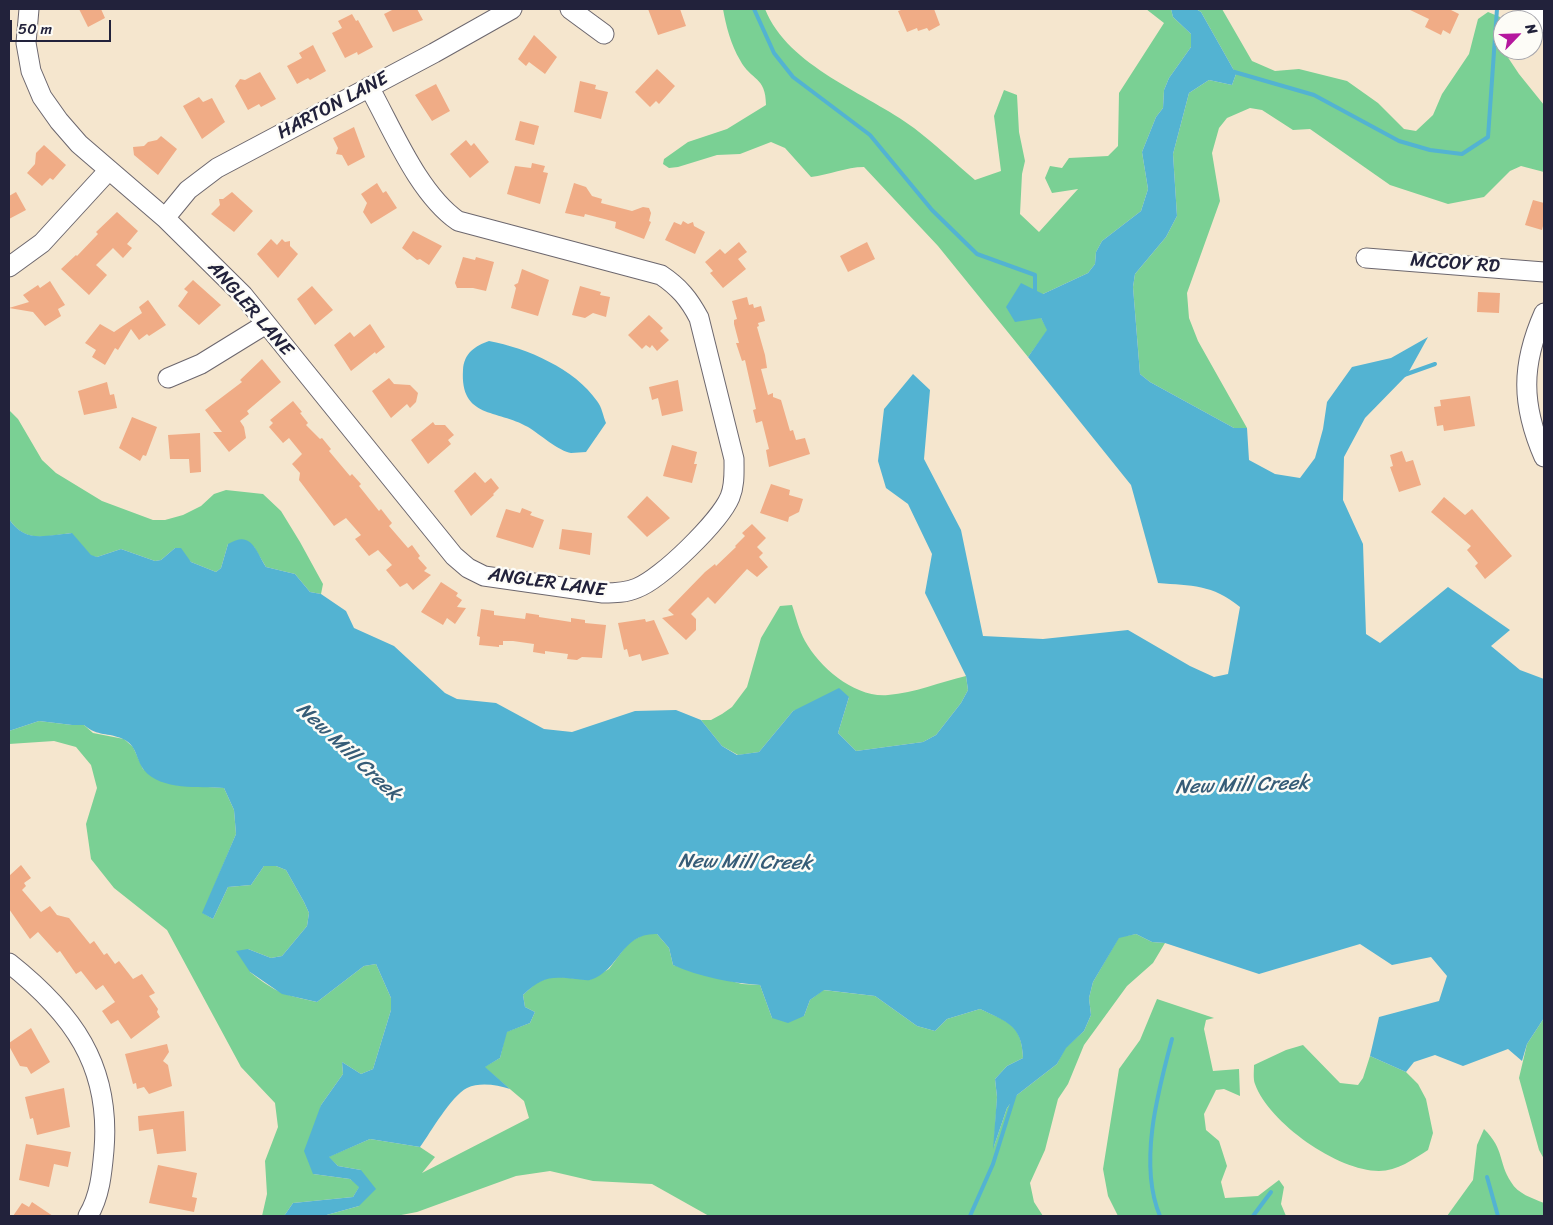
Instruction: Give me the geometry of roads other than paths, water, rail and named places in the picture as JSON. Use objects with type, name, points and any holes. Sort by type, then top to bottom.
[{"type":"street","name":"ANGLER LANE","points":[[29,9],[26,43],[31,71],[42,97],[59,121],[79,144],[166,218],[243,295],[454,556],[468,568],[484,576],[603,593],[620,593],[637,588],[652,580],[712,524],[723,511],[731,495],[734,478],[734,459],[699,318],[690,300],[677,286],[661,275],[458,221],[444,212],[427,192],[368,88]]},
{"type":"street","name":"HARTON LANE","points":[[166,218],[188,190],[217,168],[512,9]]},
{"type":"street","points":[[570,9],[604,34]]},
{"type":"street","points":[[1530,9],[1544,23]]},
{"type":"street","points":[[9,267],[42,243],[109,170]]},
{"type":"street","name":"MCCOY RD","points":[[1366,258],[1544,272]]},
{"type":"street","points":[[1544,312],[1526,368],[1526,388],[1532,422],[1544,457]]},
{"type":"street","points":[[168,378],[201,364],[266,324]]},
{"type":"street","points":[[9,962],[41,988],[65,1015],[85,1047],[96,1075],[105,1113],[106,1132],[102,1173],[98,1191],[88,1216]]},
{"type":"water","name":"New Mill Creek","points":[[1171,9],[1196,9],[1201,12],[1236,74],[1232,85],[1209,80],[1189,93],[1173,154],[1177,216],[1166,237],[1135,274],[1133,287],[1140,374],[1150,382],[1234,428],[1247,428],[1249,460],[1275,474],[1300,478],[1315,458],[1323,429],[1327,402],[1352,367],[1391,358],[1428,337],[1407,375],[1365,418],[1344,457],[1343,500],[1363,544],[1366,634],[1380,643],[1448,587],[1510,630],[1491,646],[1520,670],[1544,679],[1544,1018],[1527,1044],[1522,1061],[1508,1049],[1463,1066],[1435,1055],[1414,1062],[1406,1072],[1370,1056],[1379,1017],[1439,1001],[1447,976],[1431,957],[1392,965],[1360,944],[1259,974],[1165,943],[1152,942],[1136,934],[1119,938],[1093,982],[1089,998],[1091,1015],[1084,1031],[1066,1048],[1057,1064],[1017,1095],[1007,1108],[993,1149],[997,1097],[995,1079],[1007,1066],[1023,1058],[1020,1038],[1016,1031],[1005,1022],[980,1009],[947,1019],[935,1031],[917,1026],[875,996],[824,990],[810,1000],[804,1016],[788,1023],[772,1018],[760,985],[716,979],[673,965],[669,948],[657,934],[645,935],[635,939],[608,968],[590,980],[547,979],[536,984],[523,995],[525,1007],[535,1012],[530,1023],[507,1032],[500,1058],[485,1067],[510,1089],[488,1085],[477,1085],[467,1088],[454,1098],[420,1147],[370,1139],[329,1157],[338,1166],[361,1170],[376,1189],[359,1206],[323,1216],[284,1216],[293,1203],[353,1197],[359,1187],[350,1179],[313,1174],[304,1151],[321,1105],[343,1074],[342,1062],[361,1074],[373,1069],[391,1010],[391,998],[376,964],[364,966],[317,1002],[282,994],[250,972],[236,951],[248,949],[271,958],[282,956],[307,926],[309,913],[286,870],[276,866],[264,866],[251,885],[228,887],[213,919],[202,913],[236,834],[234,810],[224,788],[181,786],[151,777],[141,766],[134,749],[128,742],[118,737],[99,733],[84,725],[39,721],[9,731],[9,519],[15,527],[29,535],[45,536],[72,533],[91,555],[97,557],[121,549],[155,561],[161,560],[175,548],[181,548],[191,562],[216,572],[221,568],[228,544],[236,540],[247,540],[255,548],[266,567],[295,574],[310,592],[321,594],[346,611],[354,628],[394,646],[445,693],[457,699],[496,703],[544,729],[572,732],[635,711],[676,710],[701,720],[722,746],[737,755],[759,752],[793,711],[839,688],[849,697],[838,733],[856,751],[923,742],[936,735],[961,703],[968,690],[966,676],[925,593],[932,554],[908,504],[886,488],[878,461],[884,409],[913,374],[930,390],[924,459],[961,530],[983,636],[1043,639],[1128,630],[1190,666],[1214,677],[1228,674],[1240,607],[1230,599],[1211,590],[1158,583],[1131,485],[1028,357],[1047,330],[1041,318],[1015,322],[1006,307],[1021,283],[1043,294],[1088,273],[1095,264],[1096,252],[1102,241],[1141,211],[1148,189],[1142,152],[1156,117],[1163,108],[1164,90],[1169,78],[1191,47],[1191,34],[1173,17]]},
{"type":"water","points":[[489,341],[519,349],[549,362],[576,379],[588,390],[599,403],[606,423],[586,452],[566,452],[528,427],[474,405],[468,397],[464,386],[464,364],[471,351]]},
{"type":"waterway","points":[[754,9],[774,53],[793,77],[870,135],[932,210],[977,254],[1035,275],[1035,293]]},
{"type":"waterway","points":[[1231,71],[1314,95],[1399,141],[1430,150],[1462,154],[1488,137],[1497,9]]},
{"type":"waterway","points":[[1404,375],[1435,364]]},
{"type":"waterway","points":[[1160,1216],[1154,1196],[1150,1151],[1156,1104],[1172,1039]]},
{"type":"waterway","points":[[970,1216],[993,1164],[1015,1094]]},
{"type":"waterway","points":[[1487,1177],[1498,1216]]},
{"type":"waterway","points":[[1253,1216],[1271,1192]]}]
